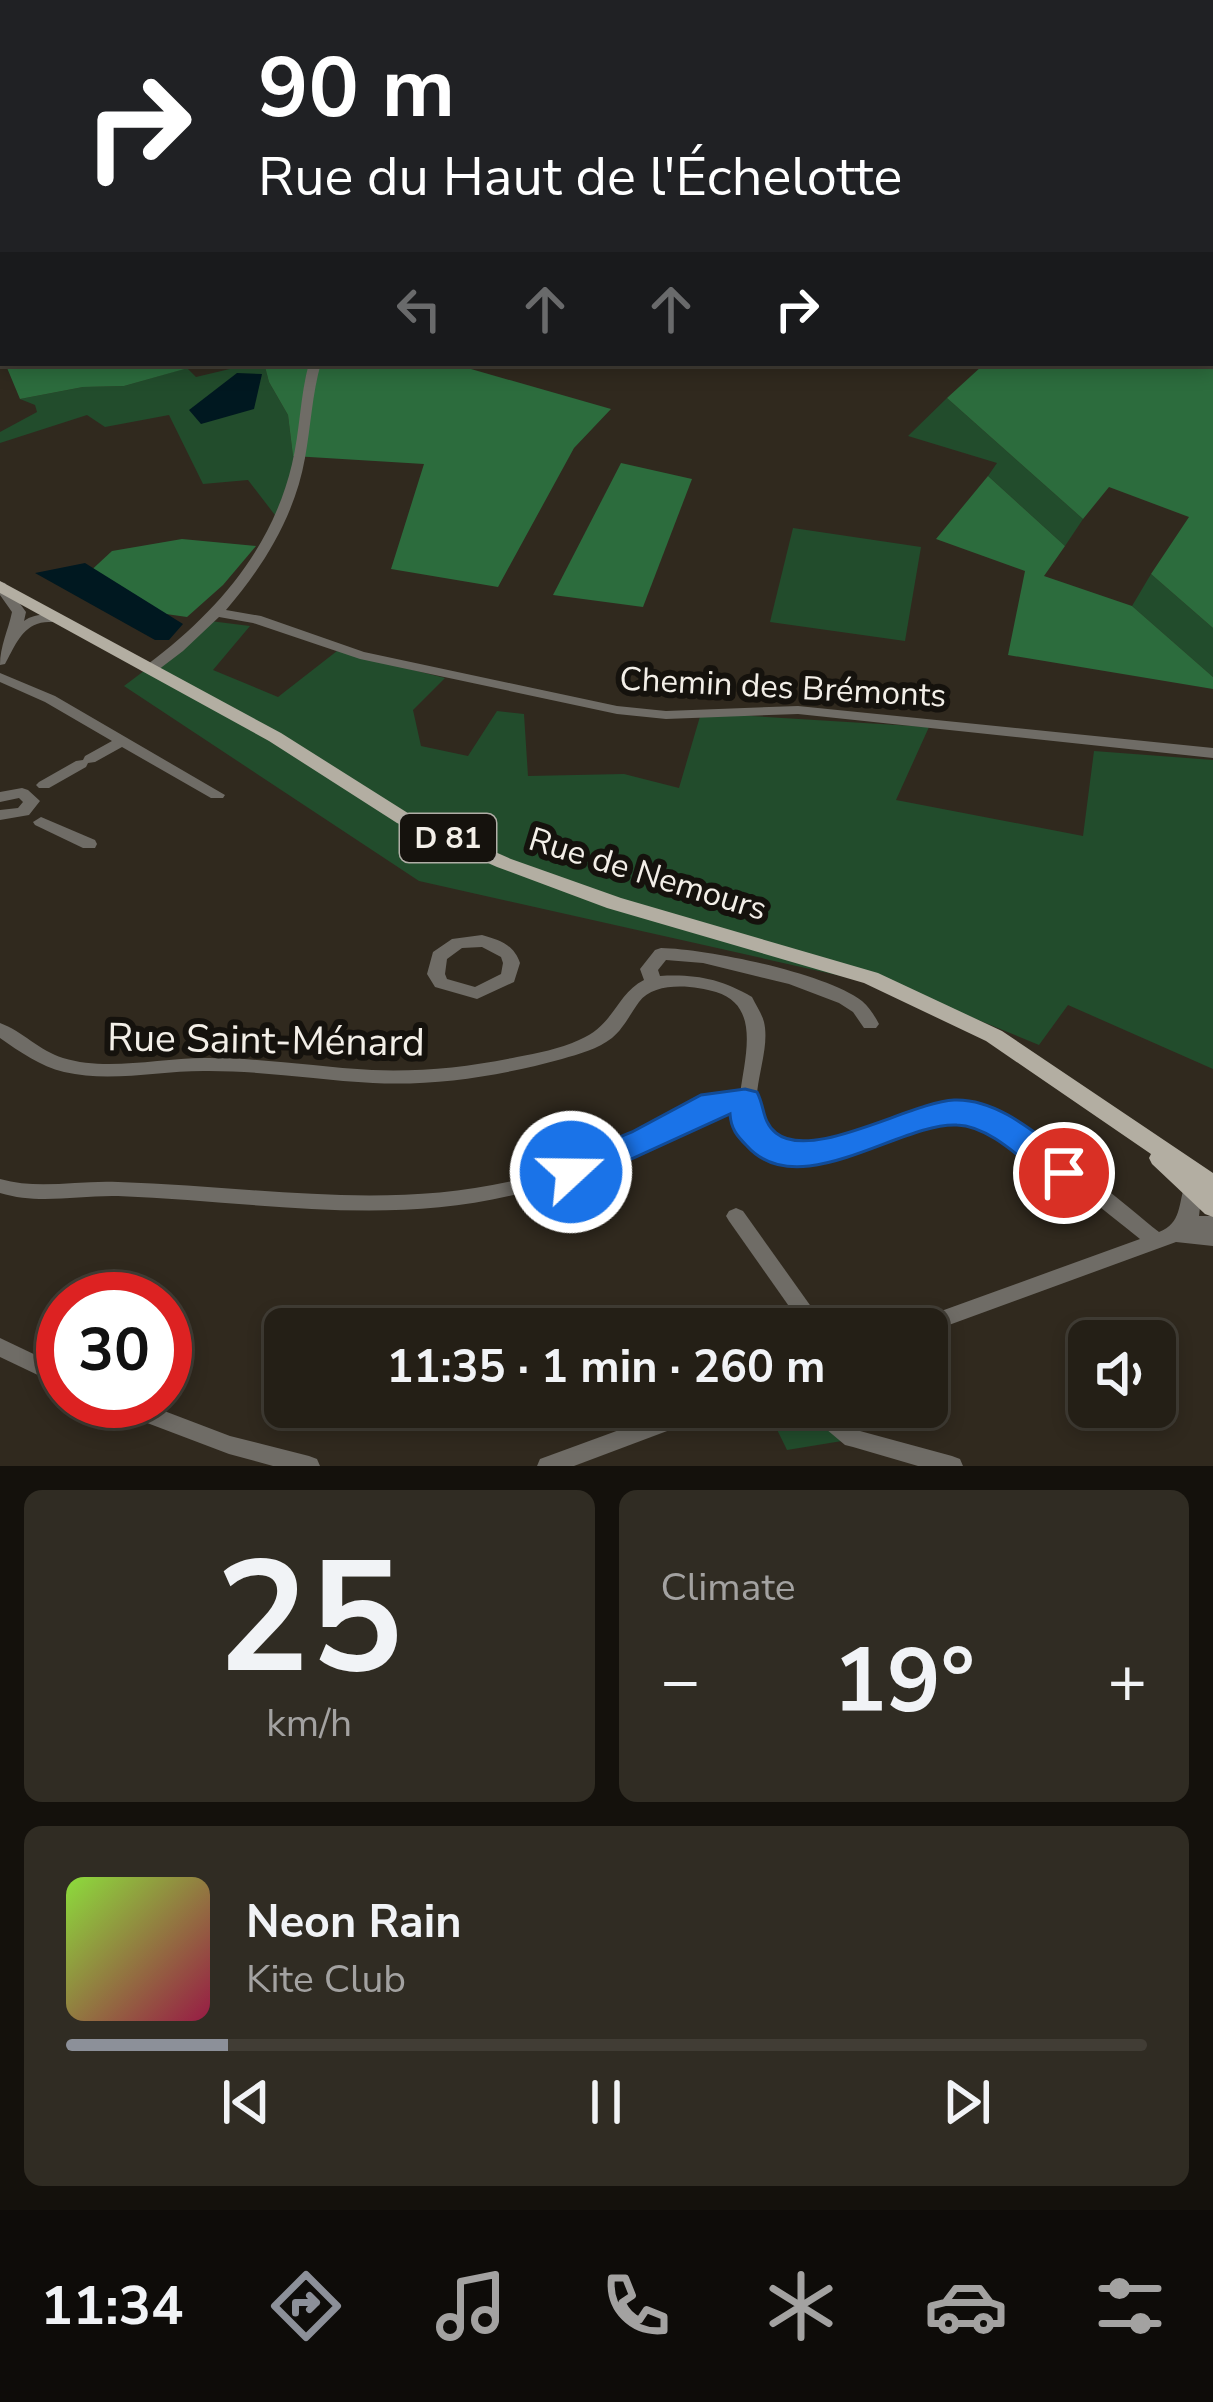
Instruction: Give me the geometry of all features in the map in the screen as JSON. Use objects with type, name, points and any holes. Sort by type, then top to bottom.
[{"type":"main road","name":"Rue de Nemours","points":[[0,586],[30,613],[61,619],[153,667],[404,819],[504,863],[614,903],[872,977],[994,1036],[1132,1129],[1203,1188]]},
{"type":"main road","name":"D 81","points":[[1203,1188],[1213,1208]]},
{"type":"street","points":[[153,667],[215,612],[270,543],[296,473],[314,366]]},
{"type":"street","name":"Chemin des Brémonts","points":[[215,612],[256,619],[360,655],[617,710],[666,716],[798,710],[1213,753]]},
{"type":"street","points":[[0,661],[30,613]]},
{"type":"street","points":[[0,676],[218,795]]},
{"type":"street","points":[[0,815],[34,804],[85,762],[122,741]]},
{"type":"street","points":[[0,797],[34,804],[89,844]]},
{"type":"street","name":"Rue Saint-Ménard","points":[[0,1029],[44,1058],[74,1067],[213,1064],[425,1077],[562,1053],[587,1043],[616,1023],[634,991],[654,982],[649,969],[661,954],[706,958],[820,989],[858,1006],[870,1024]]},
{"type":"street","points":[[654,982],[681,980],[718,987],[747,1006],[760,1038],[745,1101],[748,1126],[759,1139],[794,1154],[812,1154],[940,1113],[980,1116],[1171,1233],[1213,1238]]},
{"type":"street","points":[[0,1186],[23,1192],[124,1189],[357,1208],[431,1204],[571,1172],[644,1142],[713,1103],[745,1101]]},
{"type":"street","points":[[1171,1233],[1190,1214],[1203,1188]]},
{"type":"street","points":[[736,1216],[802,1308]]},
{"type":"street","points":[[948,1317],[1171,1233],[1213,1223]]},
{"type":"street","points":[[0,1347],[36,1365]]},
{"type":"street","points":[[186,1428],[309,1466]]},
{"type":"street","points":[[548,1466],[650,1428]]},
{"type":"street","points":[[841,1428],[853,1438],[952,1466]]},
{"type":"green space","points":[[6,366],[195,366],[124,386],[83,387],[20,399]]},
{"type":"green space","points":[[265,366],[288,415],[293,456],[301,457],[278,519],[248,480],[203,484],[169,415],[105,427],[87,415],[0,443],[0,432],[37,412],[35,405],[20,399],[83,387],[124,386],[187,368],[196,377]]},
{"type":"green space","points":[[265,366],[474,366],[471,369],[611,409],[574,448],[498,587],[391,569],[424,464],[293,456],[288,415]]},
{"type":"green space","points":[[982,366],[1213,366],[1213,628],[1151,574],[1189,517],[1109,487],[1083,519],[947,398]]},
{"type":"green space","points":[[947,398],[1083,519],[1065,546],[988,476],[997,463],[908,436]]},
{"type":"green space","points":[[621,463],[692,479],[643,607],[553,595]]},
{"type":"green space","points":[[988,476],[1065,546],[1044,576],[1132,606],[1213,677],[1213,689],[1008,655],[1025,571],[936,539]]},
{"type":"green space","points":[[793,528],[921,547],[905,641],[770,622]]},
{"type":"green space","points":[[182,539],[256,546],[187,617],[145,611],[85,576],[112,551]]},
{"type":"green space","points":[[1151,574],[1213,628],[1213,677],[1132,606]]},
{"type":"green space","points":[[210,621],[250,626],[213,670],[278,697],[337,651],[445,678],[413,710],[421,746],[468,756],[497,711],[524,714],[528,776],[624,774],[679,788],[701,713],[929,727],[896,800],[1083,836],[1094,751],[1213,760],[1213,1069],[1068,1005],[1039,1045],[908,991],[419,881],[124,686]]},
{"type":"green space","points":[[776,1428],[827,1428],[842,1441],[787,1450]]},
{"type":"water","points":[[237,373],[262,374],[254,409],[201,424],[189,410]]},
{"type":"water","points":[[85,563],[183,624],[169,640],[155,640],[35,573]]},
{"type":"route","points":[[571,1172],[644,1142],[713,1103],[745,1101],[748,1126],[759,1139],[773,1149],[794,1154],[812,1154],[955,1112],[993,1121],[1064,1173]]}]
